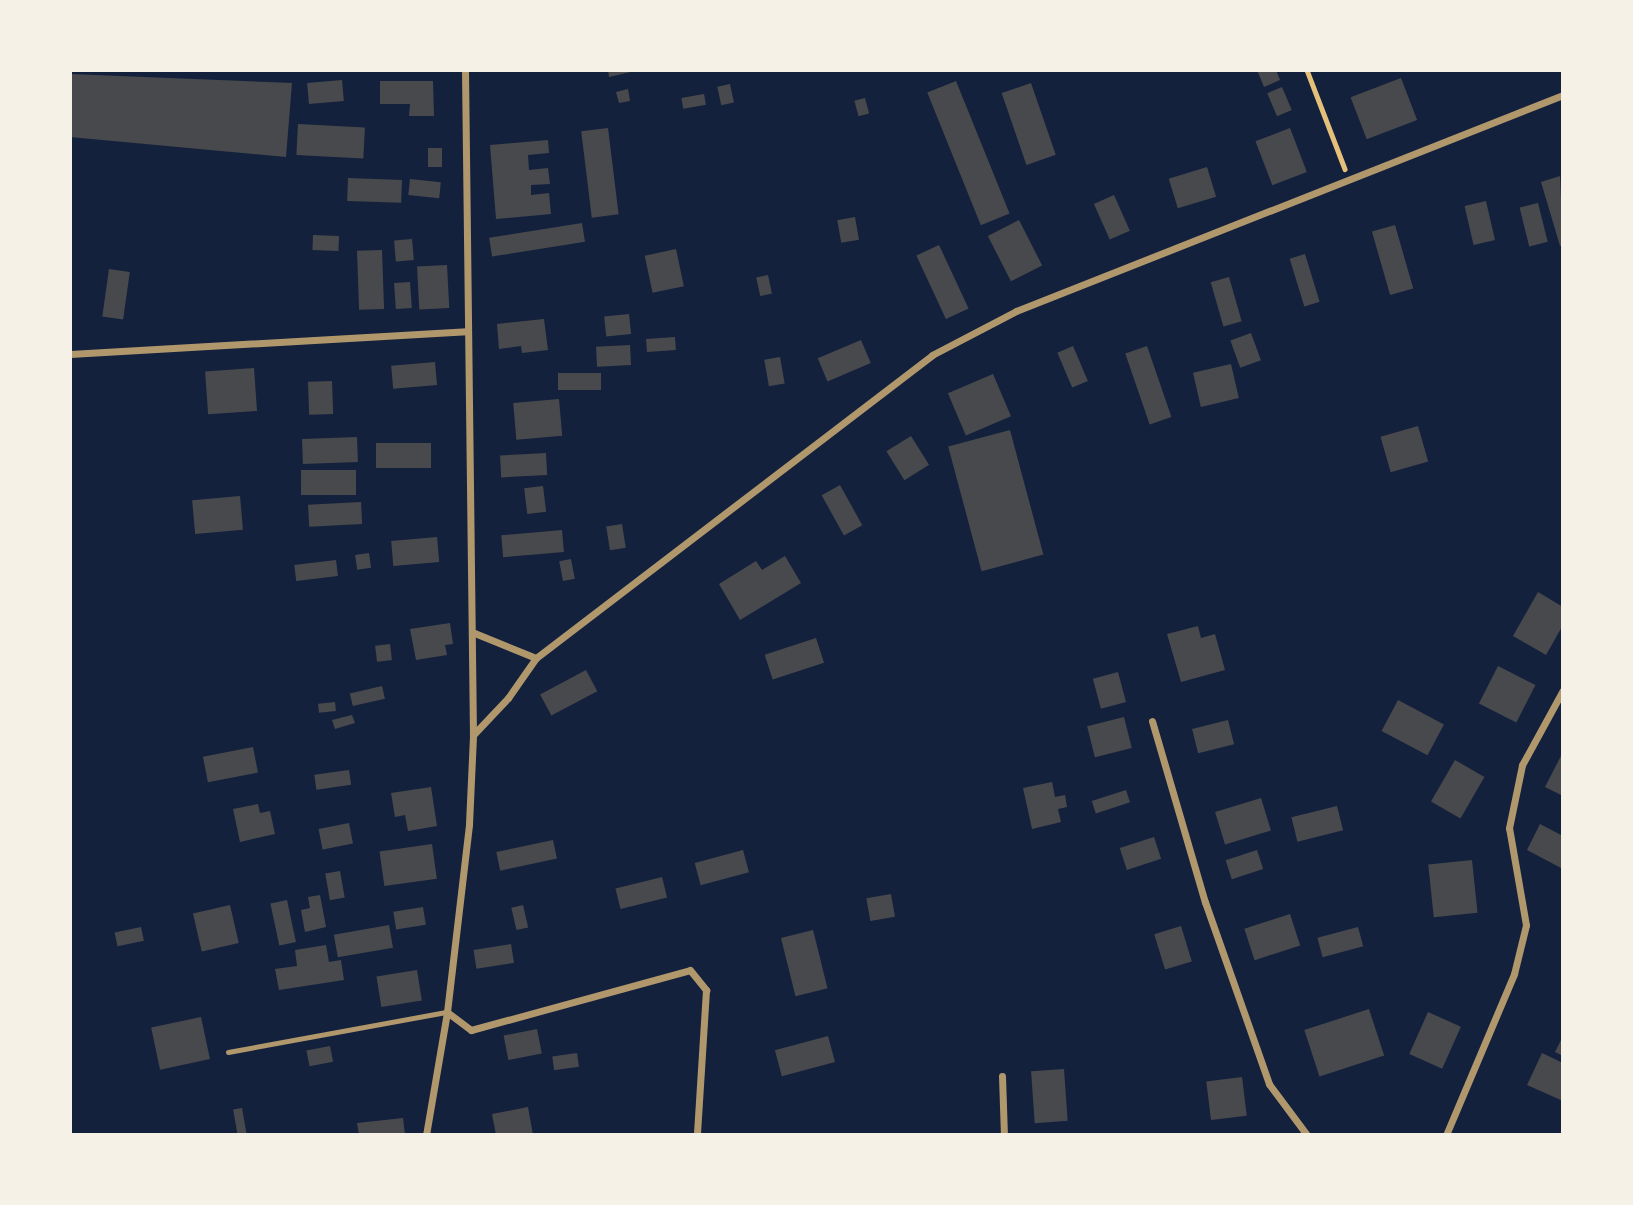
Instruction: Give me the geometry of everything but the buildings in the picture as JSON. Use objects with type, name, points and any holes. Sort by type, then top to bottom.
[{"type":"street","points":[[426,1135],[447,1012],[469,824],[473,735],[464,70]]},
{"type":"street","points":[[473,735],[508,698],[536,658],[932,355],[1016,311],[1350,183],[1563,95]]},
{"type":"street","points":[[70,354],[466,331]]},
{"type":"street","points":[[472,632],[536,658]]},
{"type":"street","points":[[1446,1135],[1514,974],[1527,925],[1509,828],[1522,765],[1563,690]]},
{"type":"street","points":[[1152,721],[1205,902],[1269,1084],[1307,1135]]},
{"type":"street","points":[[447,1012],[471,1030],[690,970],[706,990],[698,1135]]},
{"type":"street","points":[[1003,1076],[1004,1135]]},
{"type":"lane","points":[[228,1052],[447,1012]]},
{"type":"path","points":[[1307,70],[1350,183]]}]
